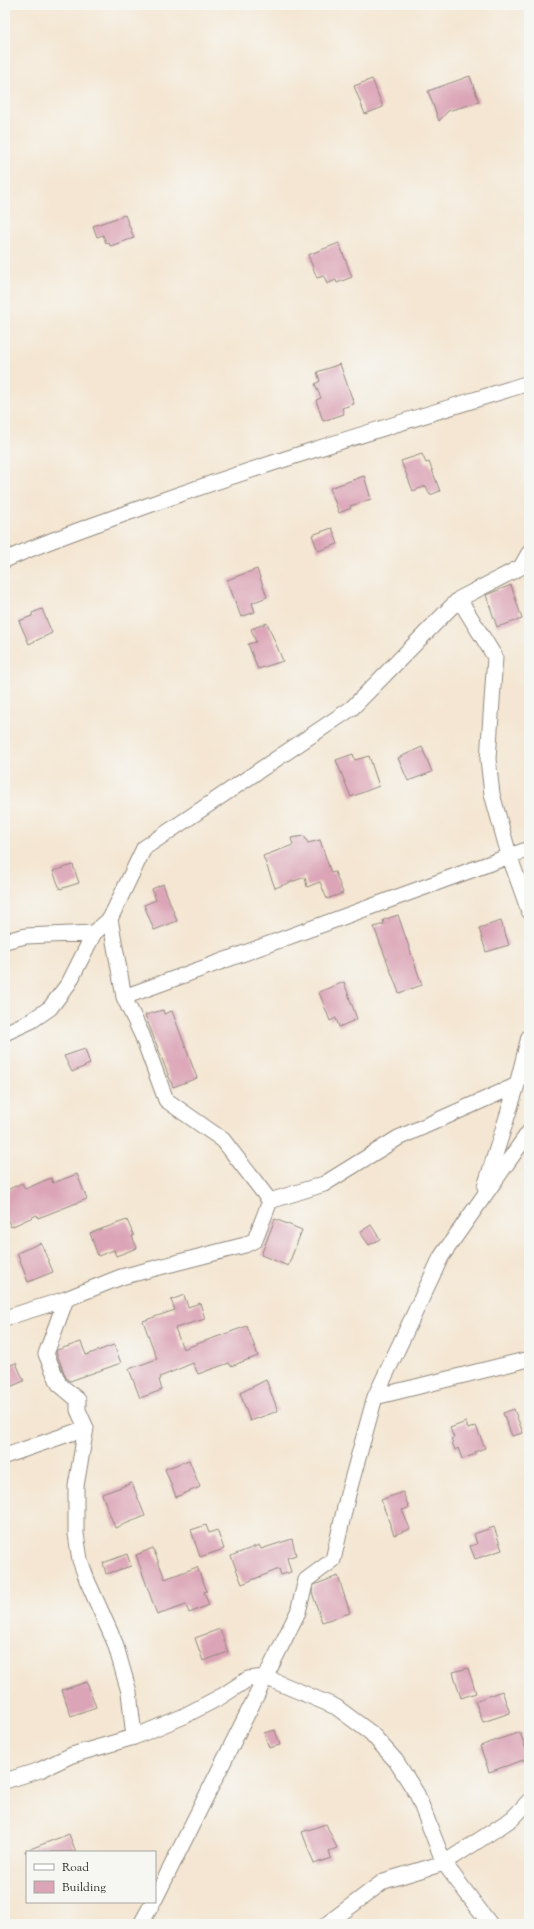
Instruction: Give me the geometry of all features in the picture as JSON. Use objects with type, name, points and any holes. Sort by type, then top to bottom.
[{"type":"street","points":[[5,560],[38,545],[197,488],[354,437],[529,383]]},
{"type":"street","points":[[5,1033],[31,1021],[50,1008],[69,983],[94,933],[110,919],[144,848],[352,708],[459,599],[522,567],[529,553]]},
{"type":"street","points":[[459,599],[495,657],[488,760],[492,794],[509,855],[529,911]]},
{"type":"street","points":[[124,996],[529,849]]},
{"type":"street","points":[[110,919],[124,996],[142,1036],[166,1100],[223,1140],[270,1201]]},
{"type":"street","points":[[5,941],[26,936],[94,933]]},
{"type":"street","points":[[480,1201],[517,1085],[529,1037]]},
{"type":"street","points":[[270,1201],[324,1184],[398,1138],[517,1085]]},
{"type":"street","points":[[156,1897],[298,1612],[306,1580],[333,1560],[348,1494],[375,1397],[441,1257],[529,1132]]},
{"type":"street","points":[[5,1318],[66,1300],[127,1275],[246,1245],[255,1240],[270,1201]]},
{"type":"street","points":[[66,1300],[46,1354],[59,1384],[78,1400],[78,1410],[86,1428],[76,1486],[76,1534],[80,1560],[117,1650],[129,1692],[134,1737]]},
{"type":"street","points":[[375,1397],[529,1359]]},
{"type":"street","points":[[5,1456],[86,1428]]},
{"type":"street","points":[[5,1781],[40,1770],[72,1755],[134,1737],[182,1717],[222,1696],[248,1679],[265,1677],[336,1707],[371,1733],[396,1761],[417,1794],[444,1863],[490,1924]]},
{"type":"street","points":[[326,1924],[384,1881],[444,1863],[513,1818],[529,1802]]},
{"type":"street","points":[[141,1924],[153,1903]]},
{"type":"building","points":[[470,76],[479,102],[448,111],[439,121],[428,91]]},
{"type":"building","points":[[372,79],[383,107],[365,114],[354,86]]},
{"type":"building","points":[[125,215],[134,238],[110,246],[109,242],[106,243],[103,235],[97,237],[93,226]]},
{"type":"building","points":[[339,243],[352,277],[337,283],[336,280],[327,284],[324,276],[317,278],[308,255]]},
{"type":"building","points":[[340,364],[354,404],[342,408],[344,414],[323,421],[316,400],[321,398],[315,384],[320,381],[317,372]]},
{"type":"building","points":[[422,454],[426,463],[429,462],[440,491],[430,495],[426,486],[413,491],[401,461]]},
{"type":"building","points":[[364,476],[371,499],[350,506],[351,508],[339,513],[330,488]]},
{"type":"building","points":[[332,528],[338,544],[318,551],[312,535]]},
{"type":"building","points":[[257,569],[267,597],[252,603],[255,612],[241,617],[227,580]]},
{"type":"building","points":[[511,585],[522,619],[497,627],[486,595]]},
{"type":"building","points":[[42,609],[52,633],[29,644],[19,621],[32,616],[32,613]]},
{"type":"building","points":[[267,623],[283,661],[258,669],[248,644],[256,642],[251,629]]},
{"type":"building","points":[[422,747],[432,772],[408,781],[398,758]]},
{"type":"building","points":[[353,754],[355,760],[369,756],[379,786],[351,797],[336,760]]},
{"type":"building","points":[[304,836],[308,843],[320,840],[331,873],[335,872],[343,893],[327,899],[320,882],[307,887],[305,877],[275,888],[263,856],[293,845],[291,838]]},
{"type":"building","points":[[73,865],[79,883],[60,889],[53,871]]},
{"type":"building","points":[[163,884],[177,921],[154,930],[144,905],[156,900],[152,889]]},
{"type":"building","points":[[398,915],[422,985],[399,993],[374,927],[384,924],[383,920]]},
{"type":"building","points":[[501,921],[509,945],[486,952],[479,928]]},
{"type":"building","points":[[344,982],[357,1019],[339,1027],[336,1018],[330,1021],[319,992]]},
{"type":"building","points":[[163,1010],[164,1014],[172,1011],[197,1078],[173,1087],[145,1015]]},
{"type":"building","points":[[85,1049],[90,1064],[72,1072],[64,1056]]},
{"type":"building","points":[[77,1174],[87,1199],[38,1218],[37,1215],[11,1227],[5,1214],[5,1191],[22,1183],[25,1189],[51,1178],[53,1183]]},
{"type":"building","points":[[275,1219],[302,1230],[288,1266],[261,1255]]},
{"type":"building","points":[[127,1220],[134,1236],[132,1236],[137,1248],[116,1256],[114,1250],[98,1256],[90,1233]]},
{"type":"building","points":[[371,1225],[380,1239],[369,1245],[360,1232]]},
{"type":"building","points":[[41,1243],[53,1272],[28,1282],[17,1253]]},
{"type":"building","points":[[184,1295],[188,1307],[200,1303],[205,1319],[175,1328],[183,1349],[247,1326],[258,1356],[231,1366],[229,1363],[198,1374],[193,1363],[160,1377],[161,1379],[159,1380],[162,1390],[140,1398],[129,1369],[157,1359],[143,1321],[175,1310],[171,1300]]},
{"type":"building","points":[[81,1342],[86,1355],[114,1345],[121,1363],[70,1381],[66,1378],[56,1352],[57,1350]]},
{"type":"building","points":[[16,1363],[24,1381],[5,1389],[5,1367]]},
{"type":"building","points":[[266,1380],[278,1411],[250,1421],[240,1393]]},
{"type":"building","points":[[514,1409],[523,1433],[512,1436],[503,1413]]},
{"type":"building","points":[[466,1422],[468,1429],[476,1426],[485,1448],[475,1452],[476,1454],[462,1459],[458,1448],[455,1450],[451,1439],[454,1438],[450,1428]]},
{"type":"building","points":[[189,1460],[200,1487],[176,1497],[165,1469]]},
{"type":"building","points":[[132,1483],[145,1516],[115,1528],[102,1494]]},
{"type":"building","points":[[403,1492],[409,1508],[402,1510],[410,1529],[394,1535],[381,1500]]},
{"type":"building","points":[[206,1525],[209,1533],[217,1530],[224,1549],[200,1557],[191,1530]]},
{"type":"building","points":[[494,1527],[502,1550],[475,1559],[470,1546],[477,1544],[474,1534]]},
{"type":"building","points":[[292,1539],[296,1555],[287,1558],[291,1572],[281,1575],[279,1569],[242,1584],[231,1556],[259,1545],[261,1549]]},
{"type":"building","points":[[153,1548],[165,1579],[197,1567],[207,1591],[204,1592],[209,1605],[189,1613],[186,1605],[157,1615],[136,1555]]},
{"type":"building","points":[[127,1554],[131,1566],[106,1574],[103,1563]]},
{"type":"building","points":[[338,1576],[350,1613],[322,1622],[312,1592],[314,1585]]},
{"type":"building","points":[[220,1629],[228,1652],[203,1661],[195,1638]]},
{"type":"building","points":[[468,1668],[476,1693],[461,1698],[453,1672]]},
{"type":"building","points":[[87,1682],[96,1707],[71,1716],[62,1690]]},
{"type":"building","points":[[502,1691],[510,1713],[483,1722],[475,1701]]},
{"type":"building","points":[[275,1730],[280,1745],[269,1748],[264,1733]]},
{"type":"building","points":[[520,1732],[529,1758],[489,1772],[480,1746]]},
{"type":"building","points":[[326,1824],[337,1848],[329,1851],[331,1858],[314,1864],[302,1832]]},
{"type":"building","points":[[69,1834],[76,1851],[25,1852]]}]
